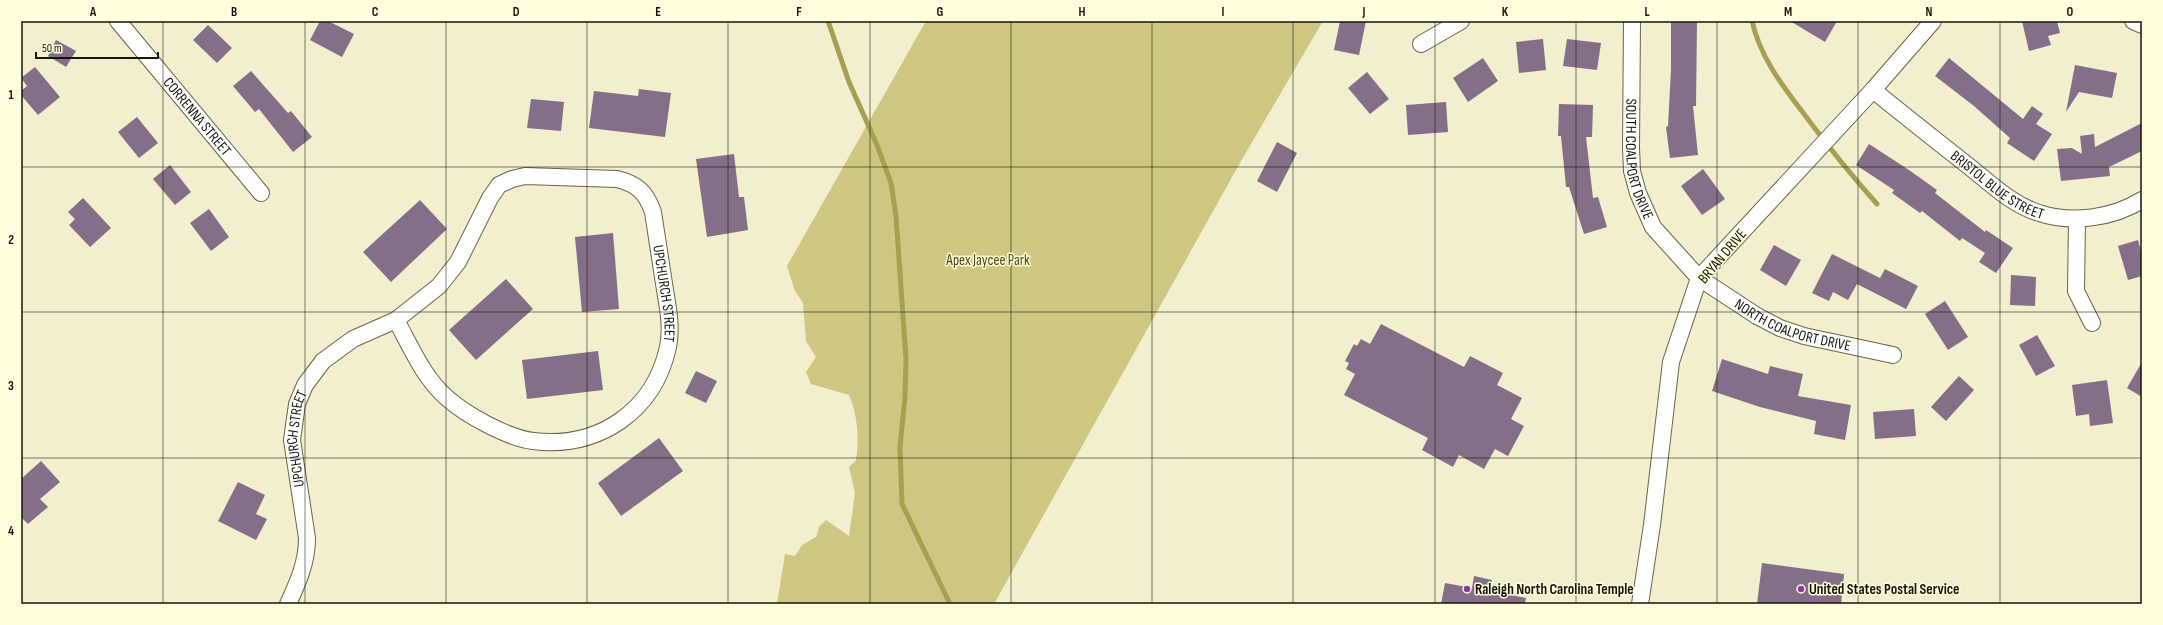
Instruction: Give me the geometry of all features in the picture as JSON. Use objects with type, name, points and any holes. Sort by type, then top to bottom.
[{"type":"street","name":"CORRENNA STREET","points":[[118,21],[261,193]]},
{"type":"street","points":[[1421,44],[1461,21]]},
{"type":"street","name":"SOUTH COALPORT DRIVE","points":[[1632,21],[1632,171],[1638,193],[1653,227],[1699,278]]},
{"type":"street","name":"BRYAN DRIVE","points":[[1640,604],[1652,525],[1671,362],[1699,278],[1873,90],[1933,21]]},
{"type":"street","points":[[2133,21],[2142,25]]},
{"type":"street","name":"BRISTOL BLUE STREET","points":[[1873,90],[2012,200],[2040,214],[2077,219],[2104,216],[2132,206],[2142,200]]},
{"type":"street","name":"UPCHURCH STREET","points":[[288,604],[302,573],[307,553],[307,538],[292,440],[297,404],[305,385],[323,361],[353,339],[396,320],[428,296],[458,262],[490,198],[499,185],[512,179],[525,176],[617,179],[640,188],[649,201],[653,212],[670,324],[669,345],[665,361],[646,397],[634,410],[609,429],[574,439],[532,441],[490,424],[447,399],[434,385],[423,370],[396,320]]},
{"type":"street","points":[[2077,219],[2076,291],[2092,323]]},
{"type":"street","name":"NORTH COALPORT DRIVE","points":[[1699,278],[1756,316],[1780,328],[1804,336],[1893,355]]},
{"type":"green space","name":"Apex Jaycee Park","points":[[926,21],[1323,21],[1241,161],[994,604],[777,604],[785,554],[795,556],[802,545],[816,537],[819,527],[826,520],[849,536],[855,493],[849,467],[856,460],[857,444],[856,419],[849,395],[811,384],[806,372],[816,357],[806,341],[803,303],[795,291],[787,266]]},
{"type":"building","points":[[320,21],[328,21],[354,34],[342,57],[310,40]]},
{"type":"building","points":[[1340,21],[1366,21],[1359,55],[1334,50]]},
{"type":"building","points":[[1671,21],[1697,21],[1696,106],[1693,106],[1698,155],[1670,158],[1666,127],[1668,126],[1671,69]]},
{"type":"building","points":[[1790,21],[1837,21],[1825,42]]},
{"type":"building","points":[[2022,21],[2057,21],[2060,33],[2048,36],[2051,45],[2029,51]]},
{"type":"building","points":[[208,25],[232,48],[217,63],[193,40]]},
{"type":"building","points":[[1543,39],[1546,70],[1519,73],[1516,42]]},
{"type":"building","points":[[1567,39],[1601,43],[1597,70],[1563,66]]},
{"type":"building","points":[[56,40],[76,51],[66,67],[48,56]]},
{"type":"building","points":[[1483,58],[1498,81],[1468,102],[1453,78]]},
{"type":"building","points":[[1949,58],[2023,119],[2032,106],[2043,114],[2036,124],[2052,134],[2034,161],[2007,143],[2010,138],[1974,106],[1935,76]]},
{"type":"building","points":[[2075,65],[2117,73],[2112,98],[2079,92],[2066,112]]},
{"type":"building","points":[[35,67],[60,97],[38,115],[21,95],[21,91],[27,86],[21,78]]},
{"type":"building","points":[[251,71],[288,113],[291,111],[312,137],[293,152],[259,109],[255,112],[233,86]]},
{"type":"building","points":[[1367,72],[1389,99],[1370,114],[1348,88]]},
{"type":"building","points":[[639,89],[671,93],[665,137],[589,128],[594,91],[638,96]]},
{"type":"building","points":[[531,99],[564,102],[561,131],[527,128]]},
{"type":"building","points":[[1446,102],[1448,132],[1408,135],[1406,105]]},
{"type":"building","points":[[1559,104],[1593,105],[1592,137],[1586,137],[1593,198],[1598,197],[1607,227],[1584,234],[1569,187],[1566,187],[1561,136],[1558,136]]},
{"type":"building","points":[[137,117],[158,143],[139,158],[118,132]]},
{"type":"building","points":[[2142,123],[2142,151],[2109,167],[2110,176],[2061,181],[2057,149],[2072,148],[2082,154],[2080,136],[2094,134],[2095,147]]},
{"type":"building","points":[[1277,142],[1297,153],[1277,192],[1257,181]]},
{"type":"building","points":[[1869,144],[1937,190],[1935,193],[1985,232],[1986,230],[2013,248],[1996,273],[1979,262],[1985,253],[1962,238],[1960,241],[1922,211],[1920,213],[1892,193],[1894,190],[1856,165]]},
{"type":"building","points":[[734,154],[739,197],[744,197],[748,230],[707,237],[696,159]]},
{"type":"building","points":[[170,165],[191,192],[175,205],[153,179]]},
{"type":"building","points":[[1703,169],[1725,199],[1702,215],[1681,186]]},
{"type":"building","points":[[83,198],[111,228],[90,247],[69,225],[75,219],[68,212]]},
{"type":"building","points":[[420,200],[447,229],[391,282],[363,252]]},
{"type":"building","points":[[209,209],[229,237],[211,251],[190,223]]},
{"type":"building","points":[[613,233],[619,309],[582,312],[575,237]]},
{"type":"building","points":[[2138,240],[2142,255],[2142,276],[2128,280],[2118,246]]},
{"type":"building","points":[[1774,245],[1801,260],[1786,286],[1760,270]]},
{"type":"building","points":[[1832,254],[1880,278],[1885,269],[1918,286],[1906,309],[1857,284],[1848,300],[1833,292],[1829,301],[1812,293]]},
{"type":"building","points":[[2011,275],[2036,277],[2035,306],[2010,305]]},
{"type":"building","points":[[506,279],[533,309],[476,360],[449,330]]},
{"type":"building","points":[[1945,301],[1968,337],[1948,350],[1925,314]]},
{"type":"building","points":[[1381,324],[1464,367],[1470,356],[1503,373],[1497,385],[1522,398],[1511,419],[1524,426],[1508,456],[1495,449],[1484,469],[1459,455],[1453,467],[1422,450],[1428,438],[1344,395],[1355,374],[1346,369],[1349,363],[1345,361],[1354,344],[1357,346],[1361,339],[1370,344]]},
{"type":"building","points":[[2037,335],[2055,366],[2036,376],[2019,345]]},
{"type":"building","points":[[598,351],[603,390],[527,399],[522,360]]},
{"type":"building","points":[[1722,359],[1768,374],[1770,366],[1803,374],[1798,396],[1851,405],[1845,440],[1814,434],[1816,421],[1760,407],[1712,391]]},
{"type":"building","points":[[2142,362],[2142,397],[2127,388]]},
{"type":"building","points":[[696,371],[717,381],[706,403],[685,393]]},
{"type":"building","points":[[1959,376],[1974,390],[1946,421],[1931,407]]},
{"type":"building","points":[[2107,380],[2113,423],[2090,426],[2089,414],[2076,416],[2072,385]]},
{"type":"building","points":[[1914,409],[1916,436],[1875,439],[1873,412]]},
{"type":"building","points":[[659,438],[683,471],[621,516],[598,483]]},
{"type":"building","points":[[41,461],[60,482],[40,499],[48,507],[28,524],[21,517],[21,479]]},
{"type":"building","points":[[238,482],[265,495],[256,514],[267,519],[256,540],[218,521]]},
{"type":"building","name":"United States Postal Service","points":[[1762,563],[1844,574],[1841,604],[1757,604]]},
{"type":"building","name":"Raleigh North Carolina Temple","points":[[1474,576],[1492,580],[1490,591],[1526,598],[1525,604],[1441,604],[1445,583],[1472,588]]},
{"type":"waterway","points":[[828,21],[849,82],[877,145],[891,183],[896,216],[906,359],[905,397],[900,447],[902,504],[950,604]]},
{"type":"waterway","points":[[1752,21],[1760,47],[1780,81],[1830,148],[1877,204]]},
{"type":"place","name":"Raleigh North Carolina Temple","points":[[1467,589]]},
{"type":"place","name":"United States Postal Service","points":[[1801,589]]}]
